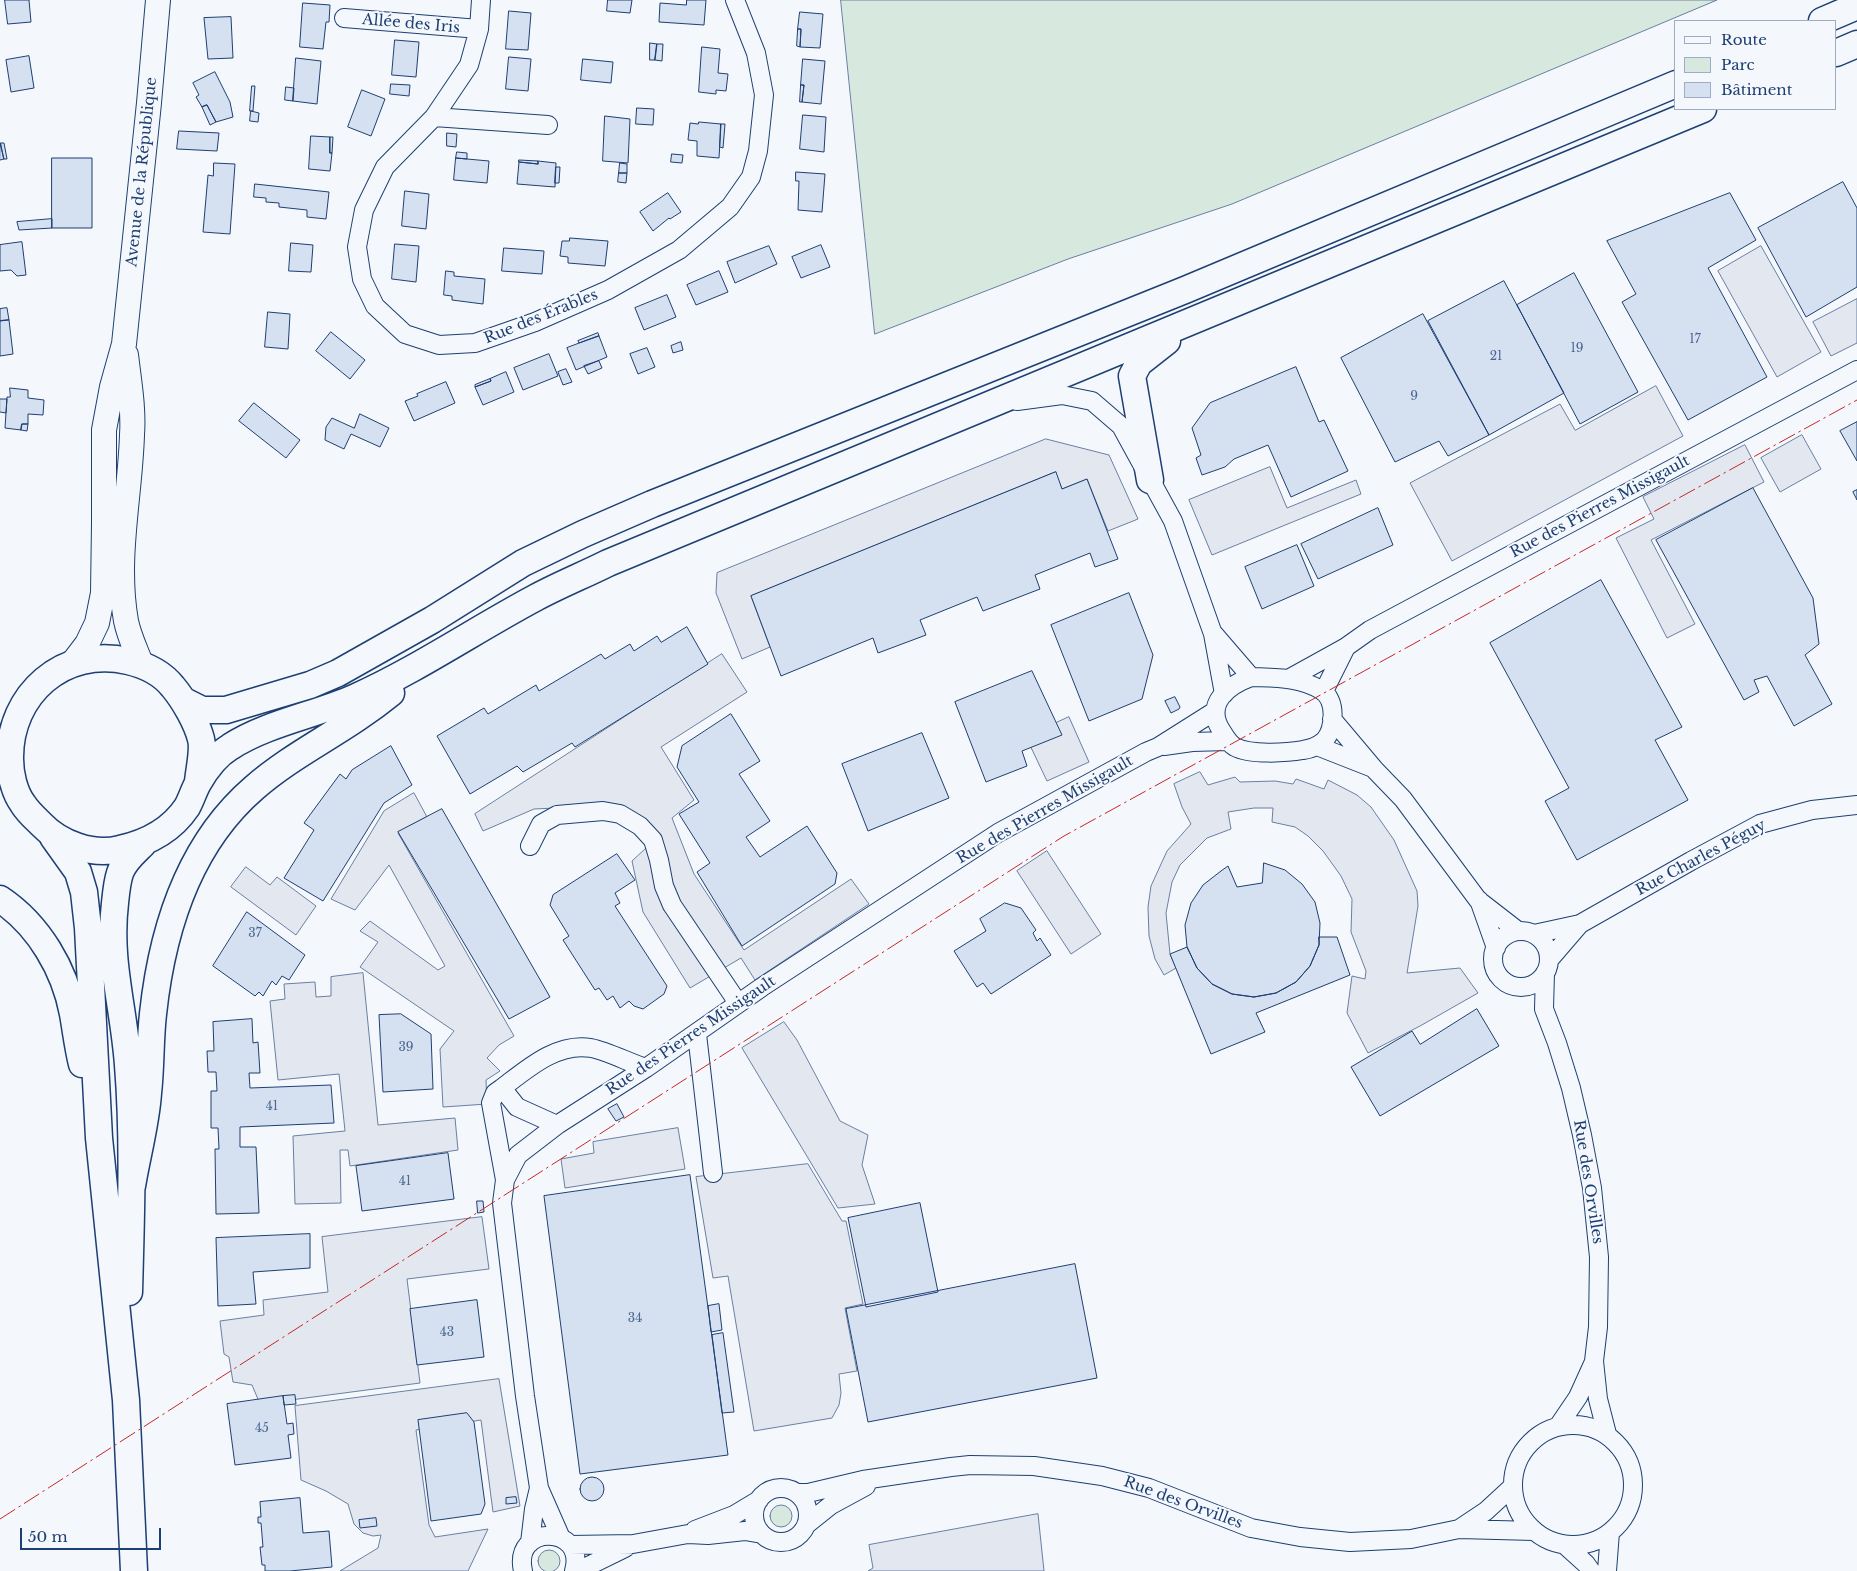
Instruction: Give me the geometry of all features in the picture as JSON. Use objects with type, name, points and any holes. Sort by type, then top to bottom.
[{"type":"main road","name":"Avenue de la République","points":[[71,665],[87,644],[97,623],[102,593],[104,430],[112,387],[124,344],[158,0]]},
{"type":"main road","points":[[1824,20],[1857,6]]},
{"type":"main road","points":[[1837,53],[1857,44]]},
{"type":"main road","points":[[184,701],[202,710],[226,710],[276,696],[331,676],[432,620],[524,563],[583,534],[652,504],[1194,286],[1674,85]]},
{"type":"main road","points":[[126,1400],[132,1186],[128,1065],[113,952],[113,920],[120,873],[127,860],[143,844],[167,829],[180,815],[186,808],[198,782],[214,761],[228,748],[244,739],[356,697],[462,641],[536,597],[608,563],[1701,110]]},
{"type":"main road","points":[[1150,480],[1132,376],[1138,364],[1149,354],[1193,322]]},
{"type":"main road","name":"Avenue de la République","points":[[124,344],[131,394],[133,434],[123,530],[122,584],[126,622],[142,664]]},
{"type":"main road","points":[[132,1186],[148,1095],[153,1016],[168,926],[178,898],[206,844],[225,818],[253,789],[290,760],[357,718],[462,641]]},
{"type":"main road","points":[[143,844],[112,851],[80,848],[51,834],[11,801],[10,773],[5,744],[18,713],[34,689],[57,671],[84,660],[113,658],[142,664],[167,679],[184,701],[202,740],[198,782]]},
{"type":"main road","points":[[51,834],[78,872],[84,892],[89,937],[99,1138],[126,1400],[134,1571]]},
{"type":"main road","points":[[0,900],[13,908],[30,926],[57,965],[73,1013],[80,1056],[99,1138]]},
{"type":"street","name":"Rue des Érables","points":[[481,0],[478,30],[469,65],[434,116],[385,167],[364,210],[356,246],[362,279],[374,306],[405,334],[439,345],[475,343],[535,322],[608,290],[679,250],[730,207],[751,176],[758,151],[764,95],[756,53],[735,0]]},
{"type":"street","name":"Allée des Iris","points":[[344,18],[478,30]]},
{"type":"street","points":[[434,116],[548,125]]},
{"type":"street","name":"Rue des Pierres Missigault","points":[[1290,678],[1346,647],[1370,630],[1857,370]]},
{"type":"street","points":[[991,403],[1062,395],[1092,401],[1122,426],[1173,521],[1213,634],[1224,694]]},
{"type":"street","points":[[1213,634],[1251,677]]},
{"type":"street","points":[[1324,691],[1346,647]]},
{"type":"street","points":[[1251,677],[1290,678],[1324,691],[1332,706],[1330,731],[1325,740],[1317,746],[1290,751],[1240,749],[1228,741],[1218,726],[1215,711],[1219,699],[1229,688],[1251,677]]},
{"type":"street","name":"Rue des Pierres Missigault","points":[[574,1571],[575,1557],[540,1488],[524,1396],[502,1203],[504,1180],[518,1155],[557,1125],[697,1034],[738,1003],[998,833],[1158,747],[1215,711]]},
{"type":"street","points":[[1332,718],[1375,770],[1403,799],[1478,900],[1496,948]]},
{"type":"street","name":"Rue des Pierres Missigault","points":[[1158,747],[1192,742],[1228,741]]},
{"type":"street","points":[[1317,746],[1375,770]]},
{"type":"street","name":"Rue Charles Péguy","points":[[1526,932],[1580,924],[1760,824],[1812,810],[1857,805]]},
{"type":"street","points":[[530,846],[540,824],[557,816],[603,811],[620,814],[640,826],[653,840],[660,860],[664,886],[672,905],[738,1003]]},
{"type":"street","points":[[1478,900],[1544,942],[1549,954],[1547,966],[1541,978],[1528,986],[1513,985]]},
{"type":"street","name":"Rue Charles Péguy","points":[[1547,966],[1580,924]]},
{"type":"street","points":[[1526,932],[1504,936],[1496,948],[1494,956],[1497,972],[1507,982],[1544,1009]]},
{"type":"street","name":"Rue des Orvilles","points":[[1547,966],[1544,1009],[1571,1088],[1592,1188],[1599,1257],[1598,1327],[1594,1361],[1598,1399],[1607,1434]]},
{"type":"street","points":[[697,1034],[713,1173]]},
{"type":"street","points":[[504,1180],[490,1103],[495,1093],[533,1064],[570,1049],[591,1048],[646,1068]]},
{"type":"street","points":[[502,1088],[517,1107],[557,1125]]},
{"type":"street","name":"Rue des Orvilles","points":[[1559,1425],[1578,1397],[1594,1361]]},
{"type":"street","points":[[1559,1425],[1584,1425],[1607,1434],[1620,1446],[1628,1459],[1632,1472],[1633,1487],[1627,1512],[1620,1523],[1610,1532],[1596,1540],[1581,1545],[1565,1545],[1548,1540],[1534,1531],[1522,1519],[1515,1504],[1512,1487],[1514,1470],[1520,1455],[1530,1442],[1544,1431],[1559,1425]]},
{"type":"street","name":"Rue des Orvilles","points":[[797,1492],[808,1493],[853,1482],[970,1465],[1034,1466],[1100,1475],[1140,1486],[1251,1528],[1300,1537],[1370,1542],[1410,1538],[1459,1529],[1534,1531]]},
{"type":"street","name":"Rue des Orvilles","points":[[806,1525],[841,1499],[877,1479]]},
{"type":"street","name":"Rue des Orvilles","points":[[1459,1529],[1486,1511],[1512,1487]]},
{"type":"street","name":"Rue des Pierres Missigault","points":[[525,1556],[534,1508],[540,1488]]},
{"type":"street","points":[[779,1488],[797,1492],[807,1508],[806,1525],[801,1534],[786,1542],[777,1542],[769,1539],[762,1534],[754,1520],[754,1511],[758,1500],[770,1490],[779,1488]]},
{"type":"street","points":[[511,1571],[525,1556],[535,1539],[548,1535],[566,1542],[633,1544],[688,1534],[734,1515],[758,1500]]},
{"type":"street","points":[[688,1534],[708,1535],[745,1531],[762,1534]]},
{"type":"street","points":[[1607,1571],[1610,1532]]},
{"type":"street","points":[[578,1571],[633,1544]]},
{"type":"street","points":[[1565,1545],[1591,1571]]},
{"type":"green space","points":[[841,0],[1717,0],[1232,204],[1068,259],[875,334]]},
{"type":"green space","points":[[781,1505],[789,1508],[792,1516],[789,1524],[781,1527],[773,1524],[770,1516],[773,1508]]},
{"type":"green space","points":[[549,1550],[557,1553],[560,1561],[557,1569],[549,1572],[541,1569],[538,1561],[541,1553]]},
{"type":"shaded area","points":[[1761,246],[1821,352],[1777,377],[1718,271]]},
{"type":"shaded area","points":[[1857,299],[1857,343],[1831,356],[1813,322]]},
{"type":"shaded area","points":[[1656,386],[1683,436],[1452,561],[1410,483],[1560,404],[1575,430]]},
{"type":"shaded area","points":[[1802,435],[1821,469],[1780,492],[1761,458]]},
{"type":"shaded area","points":[[1046,439],[1109,455],[1138,519],[1108,531],[1087,479],[1062,489],[1055,472],[751,596],[770,647],[742,659],[716,593],[717,573]]},
{"type":"shaded area","points":[[1745,445],[1764,482],[1651,540],[1695,624],[1667,638],[1616,538],[1654,519],[1643,497]]},
{"type":"shaded area","points":[[1270,467],[1287,508],[1356,480],[1361,494],[1212,555],[1189,500]]},
{"type":"shaded area","points":[[722,654],[747,692],[661,747],[694,800],[672,818],[694,874],[744,950],[851,879],[869,904],[755,980],[741,958],[690,988],[643,912],[632,861],[646,848],[637,815],[597,806],[534,809],[483,831],[475,814]]},
{"type":"shaded area","points":[[1069,717],[1089,762],[1047,781],[1026,737]]},
{"type":"shaded area","points":[[1200,772],[1208,785],[1235,777],[1240,782],[1275,781],[1293,784],[1296,779],[1324,789],[1328,780],[1357,795],[1371,807],[1394,840],[1417,891],[1418,906],[1407,973],[1460,968],[1478,993],[1368,1053],[1347,1013],[1352,976],[1365,979],[1366,971],[1351,932],[1352,899],[1341,876],[1323,851],[1308,836],[1295,827],[1272,822],[1273,808],[1254,808],[1228,812],[1231,829],[1207,838],[1180,865],[1172,882],[1166,913],[1170,954],[1176,968],[1164,975],[1155,959],[1149,936],[1148,907],[1151,886],[1167,851],[1191,824],[1182,807],[1174,784]]},
{"type":"shaded area","points":[[414,793],[427,817],[398,833],[514,1036],[499,1045],[487,1058],[500,1071],[486,1080],[487,1104],[443,1107],[440,1049],[454,1031],[360,967],[378,942],[360,931],[370,921],[438,970],[445,966],[389,865],[355,910],[331,899],[384,811]]},
{"type":"shaded area","points":[[1047,851],[1101,934],[1071,954],[1017,871]]},
{"type":"shaded area","points":[[246,867],[270,885],[277,877],[316,906],[296,935],[231,887]]},
{"type":"shaded area","points":[[363,973],[378,1125],[455,1118],[458,1150],[350,1166],[348,1150],[340,1150],[341,1203],[295,1204],[293,1136],[345,1131],[339,1074],[278,1080],[270,1001],[285,999],[284,984],[315,982],[316,997],[331,996],[331,977]]},
{"type":"shaded area","points":[[784,1022],[797,1040],[840,1121],[868,1135],[862,1165],[875,1204],[838,1208],[742,1048]]},
{"type":"shaded area","points":[[678,1128],[685,1169],[565,1188],[561,1159],[594,1153],[593,1142]]},
{"type":"shaded area","points":[[808,1164],[842,1221],[846,1221],[863,1304],[845,1308],[857,1371],[839,1374],[841,1393],[839,1405],[832,1418],[754,1431],[728,1276],[713,1278],[696,1177]]},
{"type":"shaded area","points":[[482,1217],[489,1269],[407,1279],[420,1383],[260,1404],[252,1385],[233,1382],[229,1357],[224,1354],[220,1321],[264,1315],[263,1300],[328,1292],[322,1237]]},
{"type":"shaded area","points":[[499,1379],[520,1506],[493,1512],[481,1420],[416,1430],[429,1525],[435,1537],[488,1529],[468,1571],[340,1571],[378,1548],[381,1535],[373,1536],[363,1533],[354,1524],[348,1504],[326,1491],[301,1480],[295,1406]]},
{"type":"shaded area","points":[[1038,1514],[1044,1571],[868,1571],[873,1568],[869,1545]]},
{"type":"building","points":[[5,0],[29,0],[31,22],[8,24]]},
{"type":"building","points":[[608,0],[632,0],[630,13],[607,11]]},
{"type":"building","points":[[687,0],[706,0],[704,25],[659,22],[660,3],[686,5]]},
{"type":"building","points":[[303,3],[330,5],[329,22],[326,22],[323,49],[300,47]]},
{"type":"building","points":[[509,11],[531,13],[528,50],[506,49]]},
{"type":"building","points":[[800,12],[823,14],[820,48],[800,47],[801,29],[798,29]]},
{"type":"building","points":[[231,17],[233,58],[208,59],[204,18]]},
{"type":"building","points":[[798,29],[801,29],[800,47],[797,46]]},
{"type":"building","points":[[395,40],[419,42],[416,77],[392,75]]},
{"type":"building","points":[[650,43],[657,44],[655,60],[650,60]]},
{"type":"building","points":[[657,44],[663,44],[662,61],[655,60]]},
{"type":"building","points":[[702,47],[720,49],[718,73],[728,74],[726,91],[716,90],[716,94],[699,92]]},
{"type":"building","points":[[29,56],[34,88],[11,92],[6,60]]},
{"type":"building","points":[[509,57],[531,59],[528,91],[506,89]]},
{"type":"building","points":[[296,58],[321,61],[317,104],[293,101]]},
{"type":"building","points":[[583,59],[613,62],[611,83],[581,80]]},
{"type":"building","points":[[803,59],[825,61],[821,104],[802,102],[804,85],[801,85]]},
{"type":"building","points":[[215,72],[230,102],[233,117],[216,122],[207,105],[202,107],[196,97],[199,95],[193,83]]},
{"type":"building","points":[[391,84],[410,85],[409,96],[390,94]]},
{"type":"building","points":[[801,85],[804,85],[802,102],[800,102]]},
{"type":"building","points":[[252,86],[255,86],[253,111],[250,111]]},
{"type":"building","points":[[286,87],[294,88],[293,101],[285,100]]},
{"type":"building","points":[[362,90],[385,99],[371,136],[348,127]]},
{"type":"building","points":[[207,105],[216,122],[210,125],[202,107]]},
{"type":"building","points":[[637,108],[654,109],[653,125],[636,124]]},
{"type":"building","points":[[251,111],[259,113],[258,122],[250,121]]},
{"type":"building","points":[[803,115],[826,117],[824,152],[800,149]]},
{"type":"building","points":[[605,116],[630,119],[628,163],[603,161]]},
{"type":"building","points":[[699,122],[721,124],[719,158],[697,156],[697,141],[688,140],[690,123],[698,124]]},
{"type":"building","points":[[721,124],[725,124],[723,148],[720,147]]},
{"type":"building","points":[[179,131],[219,133],[217,151],[177,149]]},
{"type":"building","points":[[447,133],[457,134],[456,147],[447,146]]},
{"type":"building","points":[[311,136],[330,137],[330,153],[332,153],[330,171],[309,169]]},
{"type":"building","points":[[330,137],[333,137],[332,153],[330,153]]},
{"type":"building","points":[[0,143],[4,159],[0,160]]},
{"type":"building","points":[[1,143],[4,143],[7,159],[4,159]]},
{"type":"building","points":[[457,152],[467,153],[467,159],[456,158]]},
{"type":"building","points":[[672,154],[683,155],[682,163],[671,162]]},
{"type":"building","points":[[52,158],[92,158],[92,228],[52,228]]},
{"type":"building","points":[[456,158],[489,161],[487,183],[454,180]]},
{"type":"building","points":[[519,160],[538,161],[538,164],[519,162]]},
{"type":"building","points":[[538,161],[556,163],[555,187],[517,184],[519,162],[538,164]]},
{"type":"building","points":[[214,163],[235,164],[230,234],[203,232],[208,175],[213,176]]},
{"type":"building","points":[[620,163],[627,164],[627,173],[619,173]]},
{"type":"building","points":[[556,167],[560,167],[559,183],[555,183]]},
{"type":"building","points":[[796,172],[825,174],[822,212],[798,210],[799,181],[796,181]]},
{"type":"building","points":[[619,173],[627,173],[626,183],[618,182]]},
{"type":"building","points":[[1843,182],[1857,208],[1857,287],[1806,317],[1758,228]]},
{"type":"building","points":[[255,184],[329,192],[326,219],[307,217],[307,210],[279,207],[279,203],[266,202],[266,198],[254,197]]},
{"type":"building","points":[[405,191],[429,194],[426,229],[402,226]]},
{"type":"building","points":[[668,193],[681,212],[669,218],[653,231],[640,212]]},
{"type":"building","points":[[1730,193],[1756,240],[1708,268],[1767,377],[1688,420],[1622,302],[1636,294],[1607,241]]},
{"type":"building","points":[[52,219],[52,228],[19,230],[17,222]]},
{"type":"building","points":[[570,238],[608,241],[605,266],[568,263],[568,257],[560,256],[562,241],[569,241]]},
{"type":"building","points":[[22,242],[26,275],[17,276],[11,270],[0,271],[0,245]]},
{"type":"building","points":[[291,243],[313,245],[311,272],[289,271]]},
{"type":"building","points":[[395,244],[419,246],[416,282],[392,279]]},
{"type":"building","points":[[821,245],[830,267],[801,278],[792,257]]},
{"type":"building","points":[[769,246],[777,264],[735,283],[727,262]]},
{"type":"building","points":[[504,248],[544,251],[542,274],[502,271]]},
{"type":"building","points":[[446,271],[454,272],[454,276],[485,279],[483,304],[452,300],[452,296],[444,295]]},
{"type":"building","points":[[719,271],[728,292],[696,305],[687,285]]},
{"type":"building","points":[[1574,273],[1638,392],[1580,424],[1517,305]]},
{"type":"building","points":[[1504,281],[1564,393],[1489,435],[1428,321]]},
{"type":"building","points":[[667,295],[676,317],[644,330],[635,308]]},
{"type":"building","points":[[7,308],[9,320],[0,321],[0,309]]},
{"type":"building","points":[[268,312],[290,314],[288,349],[265,347]]},
{"type":"building","points":[[1423,314],[1489,435],[1448,456],[1439,441],[1395,462],[1341,358]]},
{"type":"building","points":[[9,320],[13,354],[0,356],[0,321]]},
{"type":"building","points":[[331,332],[365,360],[350,379],[316,351]]},
{"type":"building","points":[[598,333],[599,336],[579,343],[578,341]]},
{"type":"building","points":[[599,336],[607,357],[576,370],[567,348]]},
{"type":"building","points":[[681,342],[683,350],[673,353],[671,346]]},
{"type":"building","points":[[647,348],[655,367],[638,374],[630,354]]},
{"type":"building","points":[[549,354],[558,376],[523,390],[514,368]]},
{"type":"building","points":[[599,361],[602,368],[588,374],[584,366]]},
{"type":"building","points":[[1296,367],[1319,422],[1324,420],[1348,471],[1291,497],[1268,445],[1234,459],[1225,467],[1202,475],[1196,458],[1201,455],[1192,428],[1210,403]]},
{"type":"building","points":[[566,369],[572,382],[563,385],[558,372]]},
{"type":"building","points":[[506,372],[514,392],[483,405],[475,387],[491,381],[490,379]]},
{"type":"building","points":[[490,379],[491,381],[475,387],[475,385]]},
{"type":"building","points":[[446,382],[455,403],[414,421],[405,401]]},
{"type":"building","points":[[10,388],[28,390],[28,398],[44,400],[43,415],[28,414],[28,424],[22,424],[21,430],[5,428],[7,397],[10,397]]},
{"type":"building","points":[[0,399],[7,399],[6,413],[0,412]]},
{"type":"building","points":[[254,403],[300,440],[286,458],[239,421]]},
{"type":"building","points":[[360,414],[389,428],[380,447],[351,434],[344,449],[325,440],[326,427],[332,418],[354,428]]},
{"type":"building","points":[[1857,422],[1857,461],[1840,431]]},
{"type":"building","points":[[22,424],[28,424],[27,431],[21,430]]},
{"type":"building","points":[[1056,472],[1062,489],[1087,479],[1118,559],[1095,567],[1090,553],[1035,575],[1040,589],[983,611],[977,597],[920,620],[926,635],[878,653],[873,638],[781,676],[751,596]]},
{"type":"building","points":[[1753,488],[1813,598],[1819,644],[1805,655],[1832,704],[1794,726],[1767,676],[1754,680],[1759,692],[1744,700],[1656,540]]},
{"type":"building","points":[[1857,490],[1857,500],[1853,492]]},
{"type":"building","points":[[1378,508],[1393,545],[1318,579],[1301,544]]},
{"type":"building","points":[[1297,545],[1314,586],[1262,609],[1245,567]]},
{"type":"building","points":[[1601,580],[1682,727],[1655,740],[1688,800],[1577,860],[1545,801],[1569,788],[1490,643]]},
{"type":"building","points":[[1129,593],[1153,655],[1142,699],[1089,721],[1051,625]]},
{"type":"building","points":[[687,627],[708,664],[575,747],[572,743],[523,772],[517,766],[470,794],[437,736],[484,708],[488,714],[536,685],[539,691],[601,654],[605,659],[630,644],[634,651],[657,636],[661,642]]},
{"type":"building","points":[[1032,671],[1062,735],[1022,751],[1027,766],[986,782],[955,702]]},
{"type":"building","points":[[1175,697],[1180,707],[1171,713],[1165,701]]},
{"type":"building","points":[[731,714],[760,761],[739,774],[770,821],[746,837],[760,857],[807,826],[837,873],[835,884],[742,946],[697,872],[710,863],[679,814],[699,802],[677,767],[682,746]]},
{"type":"building","points":[[922,733],[949,798],[868,831],[842,764]]},
{"type":"building","points":[[391,746],[412,785],[384,803],[323,901],[284,878],[314,830],[304,823],[340,774],[346,779],[352,770]]},
{"type":"building","points":[[442,809],[550,997],[509,1019],[398,832]]},
{"type":"building","points":[[617,854],[635,880],[615,893],[620,903],[615,906],[667,986],[664,994],[643,1009],[634,1006],[629,1001],[620,1008],[613,996],[607,1000],[599,988],[595,990],[563,940],[569,936],[550,905],[553,895]]},
{"type":"building","points":[[1264,863],[1285,870],[1302,884],[1315,902],[1320,923],[1319,945],[1310,966],[1296,982],[1276,993],[1254,997],[1232,994],[1212,984],[1197,968],[1187,947],[1185,925],[1191,903],[1203,885],[1228,866],[1237,887],[1262,883]]},
{"type":"building","points":[[1005,903],[1021,908],[1036,930],[1033,933],[1037,941],[1040,938],[1051,955],[991,994],[983,983],[977,987],[954,951],[986,931],[980,919]]},
{"type":"building","points":[[247,912],[305,955],[289,980],[282,976],[276,985],[272,981],[263,996],[259,992],[255,996],[213,966]]},
{"type":"building","points":[[1319,937],[1337,937],[1350,975],[1256,1013],[1265,1032],[1211,1054],[1170,954],[1187,947],[1197,968],[1212,984],[1232,994],[1254,997],[1276,993],[1296,982],[1310,966],[1319,945]]},
{"type":"building","points":[[1477,1009],[1499,1046],[1380,1116],[1351,1067],[1412,1031],[1420,1044]]},
{"type":"building","points":[[401,1014],[431,1034],[433,1089],[383,1092],[379,1015]]},
{"type":"building","points":[[252,1019],[253,1043],[258,1042],[260,1073],[249,1073],[250,1088],[331,1085],[334,1123],[240,1127],[240,1147],[256,1147],[259,1213],[216,1214],[215,1149],[219,1149],[218,1128],[211,1128],[211,1091],[217,1091],[216,1072],[208,1072],[207,1051],[214,1051],[213,1022]]},
{"type":"building","points":[[617,1104],[624,1117],[616,1121],[608,1109]]},
{"type":"building","points":[[448,1153],[454,1199],[362,1211],[356,1166]]},
{"type":"building","points":[[690,1175],[728,1455],[580,1474],[544,1196]]},
{"type":"building","points":[[477,1201],[483,1201],[484,1212],[478,1213]]},
{"type":"building","points":[[920,1203],[938,1292],[866,1307],[848,1218]]},
{"type":"building","points":[[310,1234],[310,1268],[253,1272],[256,1304],[218,1306],[216,1238]]},
{"type":"building","points":[[1075,1264],[1097,1378],[868,1422],[846,1309]]},
{"type":"building","points":[[477,1300],[484,1357],[417,1365],[410,1309]]},
{"type":"building","points":[[719,1304],[722,1330],[711,1332],[708,1306]]},
{"type":"building","points":[[723,1333],[734,1412],[722,1413],[712,1335]]},
{"type":"building","points":[[295,1395],[296,1404],[284,1405],[283,1396]]},
{"type":"building","points":[[283,1396],[287,1424],[293,1423],[294,1434],[288,1435],[291,1458],[235,1465],[227,1404]]},
{"type":"building","points":[[467,1413],[474,1422],[485,1504],[481,1514],[431,1521],[418,1420]]},
{"type":"building","points":[[592,1477],[601,1480],[604,1489],[601,1498],[592,1501],[583,1498],[580,1489],[583,1480]]},
{"type":"building","points":[[516,1497],[517,1503],[506,1504],[506,1498]]},
{"type":"building","points":[[300,1498],[303,1533],[329,1531],[332,1567],[265,1571],[265,1565],[262,1565],[260,1547],[263,1547],[261,1523],[258,1523],[258,1517],[261,1517],[260,1502]]},
{"type":"building","points":[[376,1518],[377,1526],[360,1528],[359,1520]]},
{"type":"power","points":[[0,1519],[1064,836],[1857,400]]}]
